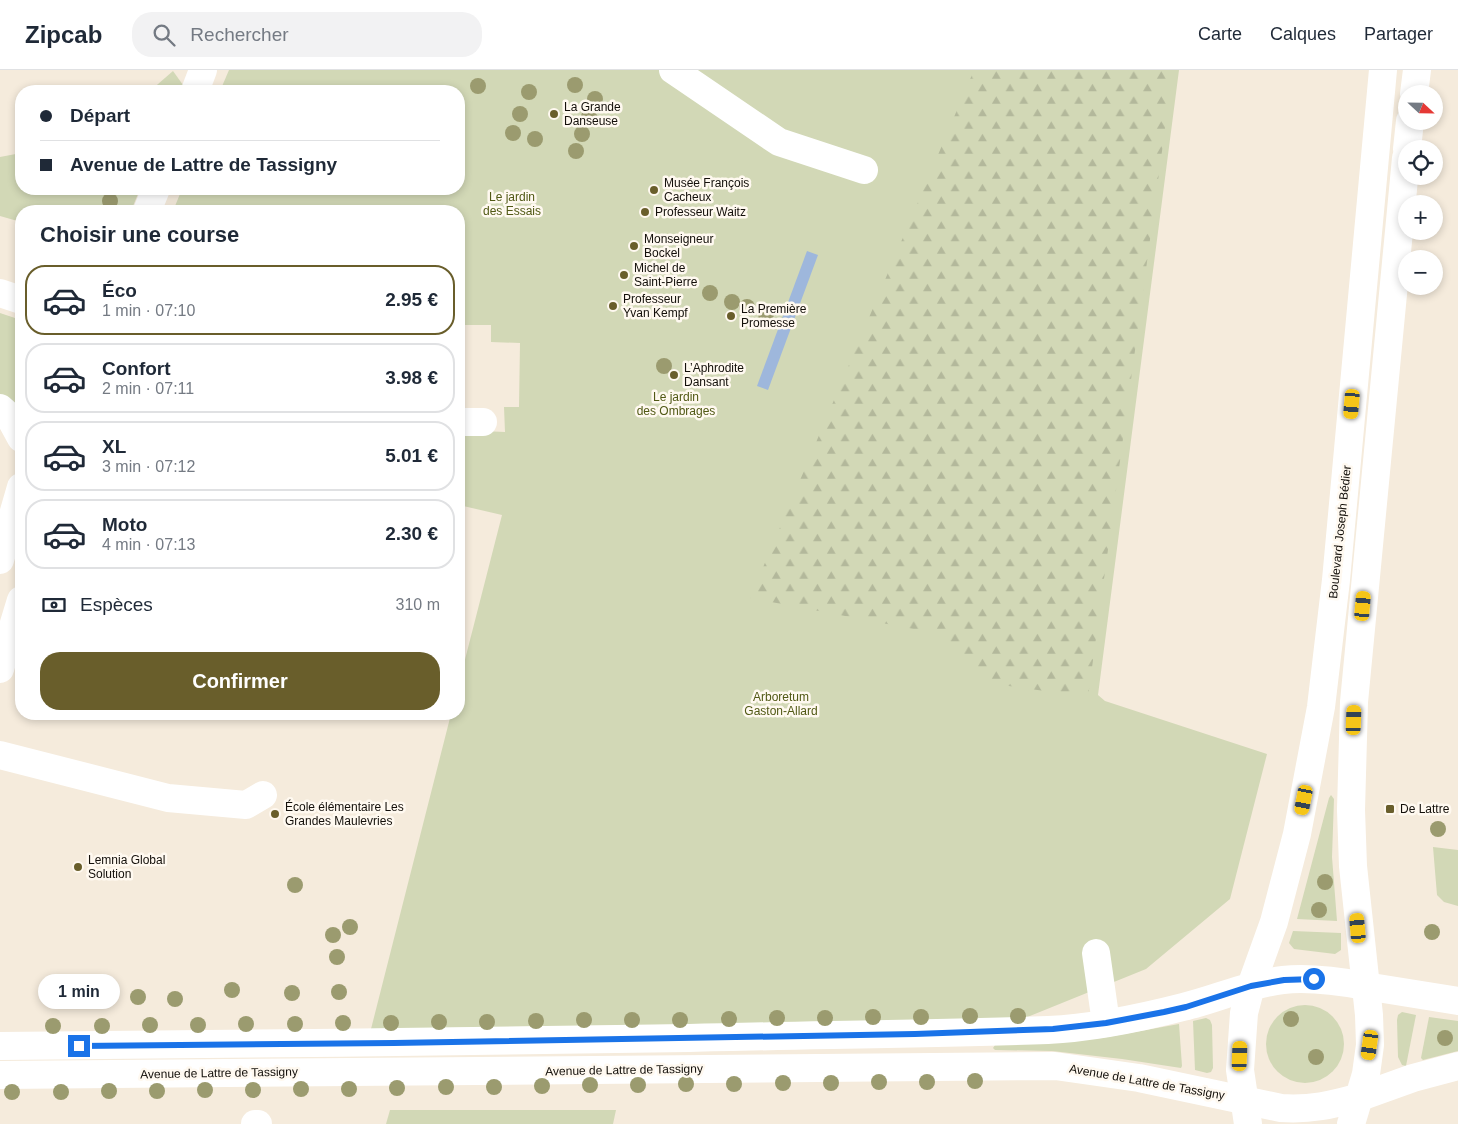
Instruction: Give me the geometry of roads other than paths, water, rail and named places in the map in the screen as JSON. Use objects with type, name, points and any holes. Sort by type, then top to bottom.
[{"type":"main road","points":[[197,85],[203,70]]},
{"type":"main road","points":[[673,70],[779,142],[864,170]]},
{"type":"main road","name":"Boulevard Joseph Bédier","points":[[1251,986],[1274,922],[1295,842],[1321,707],[1336,580],[1383,70]]},
{"type":"main road","points":[[1415,85],[1417,70]]},
{"type":"main road","points":[[1351,1124],[1366,1074],[1370,1045],[1369,1015],[1353,866],[1351,810],[1354,702],[1403,185]]},
{"type":"main road","points":[[0,293],[15,298]]},
{"type":"main road","points":[[0,408],[9,416],[15,427]]},
{"type":"main road","points":[[0,560],[15,508]]},
{"type":"main road","points":[[0,669],[15,620]]},
{"type":"main road","points":[[0,755],[168,798],[246,805],[262,794]]},
{"type":"main road","points":[[1096,953],[1106,1023]]},
{"type":"main road","points":[[0,1046],[394,1043],[905,1034],[1053,1029],[1106,1023],[1186,1007],[1251,986],[1284,980],[1314,979],[1458,1001]]},
{"type":"main road","points":[[1251,986],[1244,1013],[1240,1042],[1240,1070],[1246,1112],[1324,1107],[1360,1097],[1413,1078],[1458,1066]]},
{"type":"main road","name":"Avenue de Lattre de Tassigny","points":[[0,1075],[1054,1066],[1139,1078],[1246,1112]]},
{"type":"water","points":[[807,251],[818,255],[768,390],[757,386]]},
{"type":"place","name":"La Grande Danseuse","points":[[554,114]]},
{"type":"place","name":"Musée François Cacheux","points":[[654,190]]},
{"type":"place","name":"Professeur Waitz","points":[[645,212]]},
{"type":"place","name":"Monseigneur Bockel","points":[[634,246]]},
{"type":"place","name":"Michel de Saint-Pierre","points":[[624,275]]},
{"type":"place","name":"Professeur Yvan Kempf","points":[[613,306]]},
{"type":"place","name":"La Première Promesse","points":[[731,316]]},
{"type":"place","name":"L’Aphrodite Dansant","points":[[674,375]]},
{"type":"place","name":"De Lattre","points":[[1390,809]]},
{"type":"place","name":"École élémentaire Les Grandes Maulevries","points":[[275,814]]},
{"type":"place","name":"Lemnia Global Solution","points":[[78,867]]},
{"type":"park label","name":"Le jardin des Essais","points":[[512,204]]},
{"type":"park label","name":"Le jardin des Ombrages","points":[[676,404]]},
{"type":"park label","name":"Arboretum Gaston-Allard","points":[[781,704]]}]
